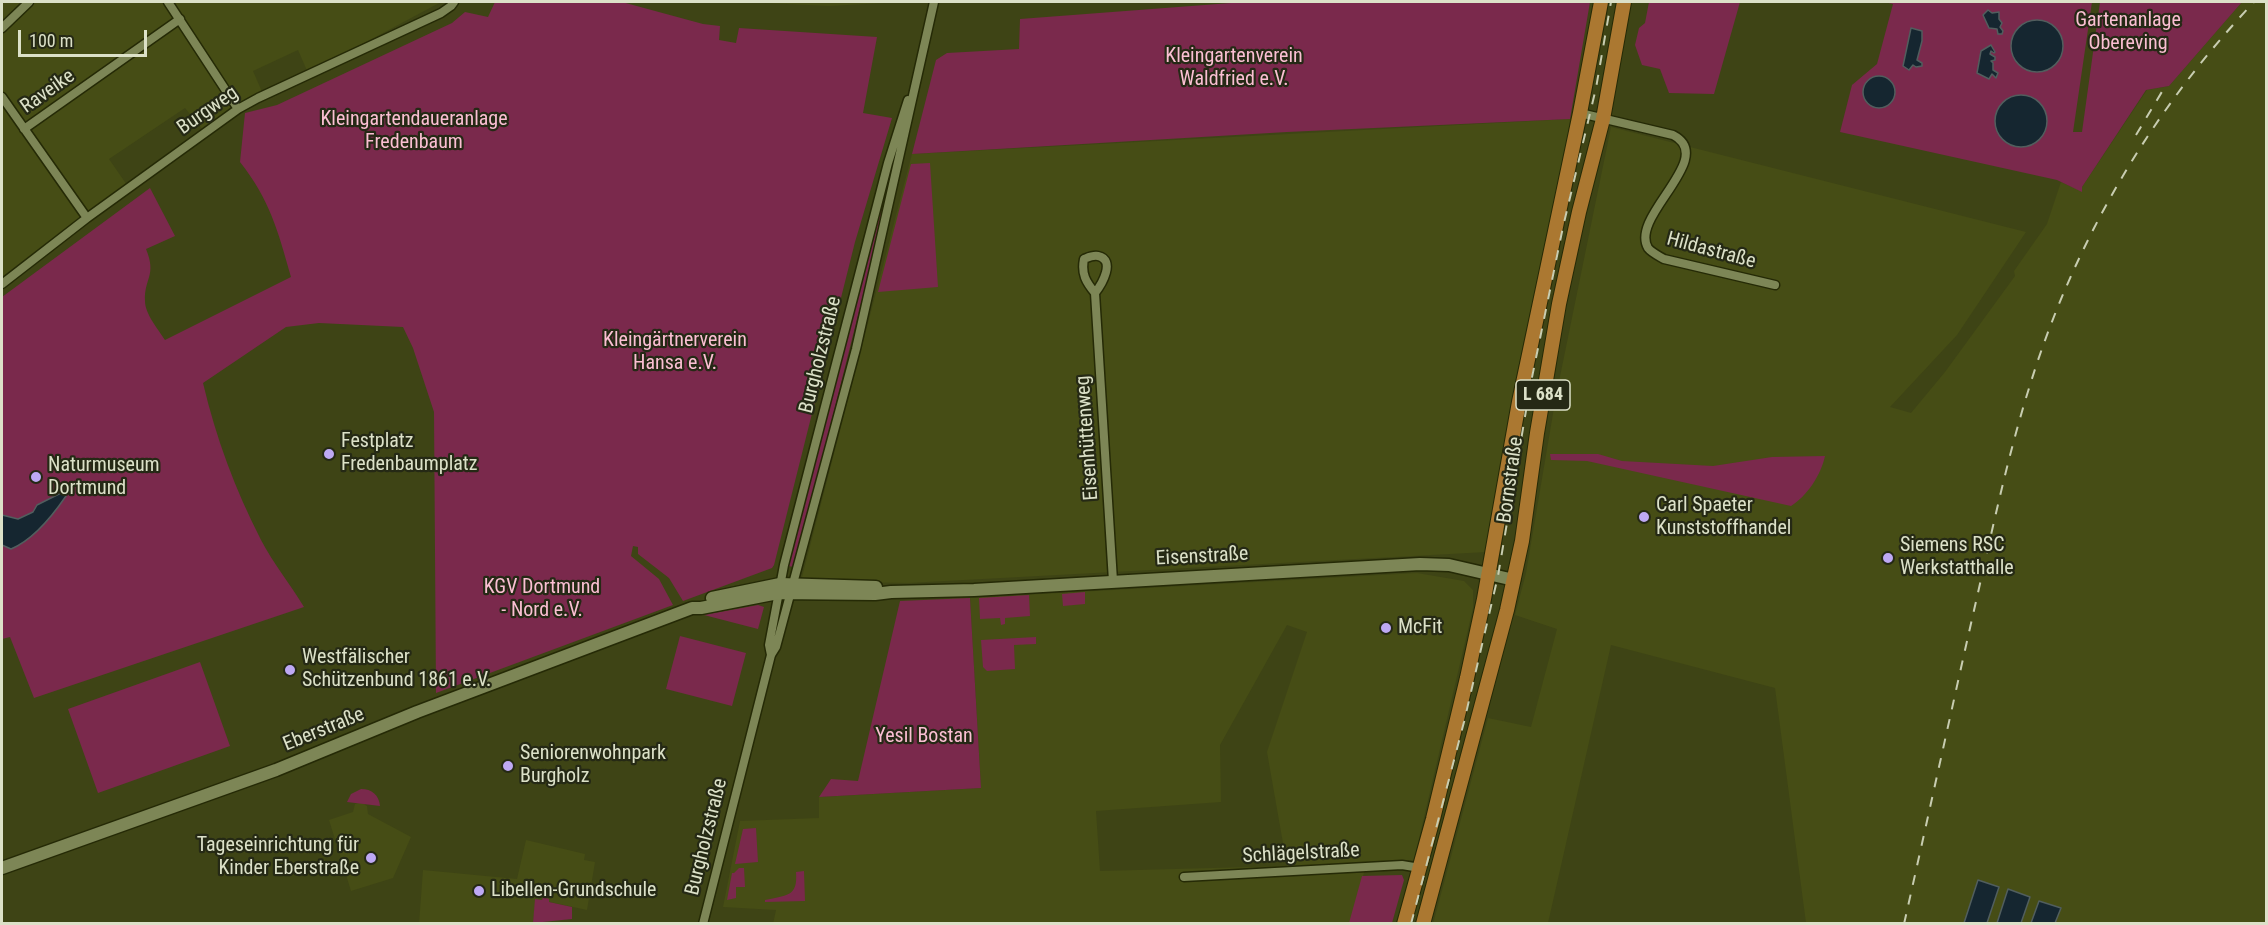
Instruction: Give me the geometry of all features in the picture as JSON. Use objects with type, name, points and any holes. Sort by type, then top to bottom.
[{"type":"main road","name":"Bornstraße","points":[[1404,924],[1450,754],[1489,574],[1523,379],[1580,113],[1601,2]]},
{"type":"main road","name":"Bornstraße","points":[[1423,924],[1514,580],[1559,304],[1603,118],[1624,2]]},
{"type":"street","points":[[2,28],[29,2]]},
{"type":"street","points":[[168,2],[238,109]]},
{"type":"street","name":"Burgweg","points":[[2,284],[87,218],[238,109],[441,13],[454,2]]},
{"type":"street","name":"Burgholzstraße","points":[[771,655],[769,645],[779,589],[871,228],[904,125],[934,2]]},
{"type":"street","name":"Raveike","points":[[24,129],[180,19]]},
{"type":"street","name":"Raveike","points":[[2,97],[87,218]]},
{"type":"street","name":"Hildastraße","points":[[1580,113],[1673,135],[1685,148],[1684,163],[1648,226],[1646,241],[1653,253],[1664,259],[1775,285]]},
{"type":"street","name":"Burgholzstraße","points":[[703,924],[771,655],[776,647],[793,589],[856,349],[904,125]]},
{"type":"street","name":"Eisenhüttenweg","points":[[1095,293],[1113,581]]},
{"type":"street","name":"Eisenstraße","points":[[793,589],[876,587],[891,592],[925,592],[1420,564],[1449,566],[1514,580]]},
{"type":"street","name":"Eberstraße","points":[[2,868],[276,770],[436,705],[692,608],[701,608],[779,589],[793,589]]},
{"type":"street","name":"Schlägelstraße","points":[[1184,877],[1402,865],[1420,868]]},
{"type":"shaded area","points":[[2,2],[441,2],[308,73],[298,50],[253,71],[263,94],[203,130],[185,108],[109,159],[127,185],[84,214],[2,284]]},
{"type":"shaded area","points":[[744,2],[904,2],[829,6]]},
{"type":"shaded area","points":[[2242,2],[2266,2],[2266,923],[1806,923],[1775,688],[1611,645],[1548,923],[1433,924],[1488,718],[1531,727],[1557,629],[1515,615],[1526,573],[1556,396],[1611,127],[2026,232],[1957,335],[1890,407],[1911,413],[1945,372],[2015,276],[2014,271],[2047,224],[2061,182],[2082,191],[2082,187],[2147,90],[2169,86]]},
{"type":"shaded area","points":[[1570,119],[1516,378],[1487,552],[908,583],[801,581],[912,154]]},
{"type":"shaded area","points":[[1417,573],[1464,581],[1473,590],[1473,608],[1414,860],[1367,862],[1350,923],[773,924],[776,910],[723,907],[740,821],[819,818],[819,797],[981,788],[970,598]],"holes":[[[1287,625],[1307,632],[1267,752],[1287,866],[1100,871],[1096,811],[1221,802],[1220,745]]]},
{"type":"shaded area","name":"Tageseinrichtung für Kinder Eberstraße","points":[[361,802],[367,806],[368,814],[411,837],[393,878],[351,891],[329,820],[353,812],[355,804]]},
{"type":"shaded area","name":"Libellen-Grundschule","points":[[526,840],[585,854],[584,860],[595,862],[587,910],[536,899],[533,923],[419,924],[423,870],[517,879]]},
{"type":"green space","points":[[495,2],[622,2],[703,24],[720,26],[719,40],[736,43],[739,28],[877,37],[863,113],[892,118],[855,242],[774,565],[772,568],[683,601],[669,578],[638,554],[638,547],[633,546],[631,556],[659,579],[673,605],[436,693],[434,412],[413,348],[403,327],[319,323],[286,327],[203,383],[220,443],[243,502],[266,549],[304,607],[34,698],[10,637],[2,639],[2,297],[150,188],[175,236],[146,249],[150,265],[145,293],[147,311],[165,340],[291,277],[266,203],[240,162],[245,113],[277,105],[452,23],[465,12],[488,17]]},
{"type":"green space","name":"Kleingartenverein Waldfried e.V.","points":[[1244,2],[1590,2],[1570,119],[1287,132],[912,154],[936,60],[947,53],[1019,49],[1020,19]]},
{"type":"green space","points":[[1649,2],[1740,2],[1714,94],[1669,93],[1660,69],[1642,65],[1635,45],[1639,28],[1645,23]]},
{"type":"green space","name":"Gartenanlage Obereving","points":[[1884,2],[2092,2],[2073,132],[2082,132],[2100,2],[2242,2],[2169,86],[2146,90],[2082,187],[2082,192],[2057,180],[1840,132],[1852,85],[1877,64],[1893,4]],"holes":[[[2042,21],[2052,25],[2033,71],[2019,63],[2011,49]],[[1991,45],[1990,55],[1995,57],[1995,60],[1990,61],[1993,71],[1977,73],[1981,51]]]},
{"type":"green space","points":[[930,163],[938,287],[878,292],[911,164]]},
{"type":"green space","points":[[885,189],[889,191],[795,567],[787,566]]},
{"type":"green space","points":[[1550,454],[1598,454],[1622,461],[1713,466],[1772,457],[1825,456],[1813,484],[1791,506],[1587,461],[1551,460]]},
{"type":"green space","points":[[1085,592],[1085,604],[1063,606],[1062,594]]},
{"type":"green space","points":[[1029,595],[1030,616],[1005,618],[1005,624],[1001,625],[1000,618],[980,619],[979,598]]},
{"type":"green space","name":"Yesil Bostan","points":[[970,598],[981,788],[819,797],[831,779],[858,781],[900,601]]},
{"type":"green space","points":[[758,605],[764,607],[758,629],[704,615]]},
{"type":"green space","points":[[680,636],[746,653],[732,706],[666,689]]},
{"type":"green space","points":[[1036,637],[1036,644],[1014,645],[1015,669],[987,671],[983,667],[981,640]]},
{"type":"green space","points":[[200,662],[230,746],[98,793],[68,709]]},
{"type":"green space","points":[[361,789],[374,793],[380,806],[347,802],[351,794]]},
{"type":"green space","points":[[756,828],[758,862],[735,864],[743,829]]},
{"type":"green space","points":[[739,868],[744,868],[745,887],[736,887],[736,898],[727,900],[732,873]]},
{"type":"green space","points":[[804,871],[805,901],[765,902],[765,900],[790,894],[795,886],[796,872]]},
{"type":"green space","points":[[1402,875],[1404,880],[1392,923],[1349,923],[1362,876]]},
{"type":"green space","points":[[543,897],[549,899],[549,902],[572,907],[572,919],[533,923],[535,899],[542,900]]},
{"type":"water","points":[[1988,10],[1992,13],[1999,12],[2002,34],[1998,34],[1997,29],[1989,28],[1983,15]]},
{"type":"water","points":[[2037,20],[2047,22],[2055,28],[2061,36],[2063,46],[2061,56],[2055,64],[2047,70],[2037,72],[2027,70],[2019,64],[2013,56],[2011,46],[2013,36],[2019,28],[2027,22]]},
{"type":"water","points":[[1911,28],[1922,31],[1917,60],[1922,63],[1922,66],[1913,65],[1909,70],[1903,66]]},
{"type":"water","points":[[1991,45],[1995,52],[1991,51],[1990,54],[1995,57],[1995,60],[1991,61],[1993,70],[1998,73],[1996,78],[1992,74],[1989,79],[1977,73],[1981,51]]},
{"type":"water","points":[[1879,76],[1890,81],[1895,92],[1890,103],[1879,108],[1868,103],[1863,92],[1868,81]]},
{"type":"water","points":[[2021,95],[2035,99],[2043,107],[2047,121],[2043,135],[2035,143],[2021,147],[2007,143],[1999,135],[1995,121],[1999,107],[2007,99]]},
{"type":"water","points":[[61,493],[66,496],[35,533],[11,549],[2,545],[2,515],[18,519],[33,512],[37,505]]},
{"type":"water","points":[[1978,880],[1999,887],[1987,923],[1964,923]]},
{"type":"water","points":[[2008,889],[2030,897],[2021,923],[1997,923]]},
{"type":"water","points":[[2039,901],[2061,908],[2055,923],[2031,923]]},
{"type":"railway","points":[[1411,924],[1464,722],[1498,576],[1530,387],[1563,227],[1596,88],[1611,2]]},
{"type":"railway","points":[[1904,924],[2006,472],[2021,414],[2048,332],[2093,229],[2120,180],[2182,87],[2254,2]]},
{"type":"railway","points":[[2136,135],[2163,90]]},
{"type":"place","name":"Festplatz Fredenbaumplatz","points":[[329,454]]},
{"type":"place","name":"Naturmuseum Dortmund","points":[[36,477]]},
{"type":"place","name":"Carl Spaeter Kunststoffhandel","points":[[1644,517]]},
{"type":"place","name":"Siemens RSC Werkstatthalle","points":[[1888,558]]},
{"type":"place","name":"McFit","points":[[1386,628]]},
{"type":"place","name":"Westfälischer Schützenbund 1861 e.V.","points":[[290,670]]},
{"type":"place","name":"Seniorenwohnpark Burgholz","points":[[508,766]]},
{"type":"place","name":"Tageseinrichtung für Kinder Eberstraße","points":[[371,858]]},
{"type":"place","name":"Libellen-Grundschule","points":[[479,891]]},
{"type":"park label","name":"Kleingartendaueranlage Fredenbaum","points":[[414,132]]},
{"type":"park label","name":"Kleingärtnerverein Hansa e.V.","points":[[675,352]]},
{"type":"park label","name":"KGV Dortmund - Nord e.V.","points":[[542,600]]}]
